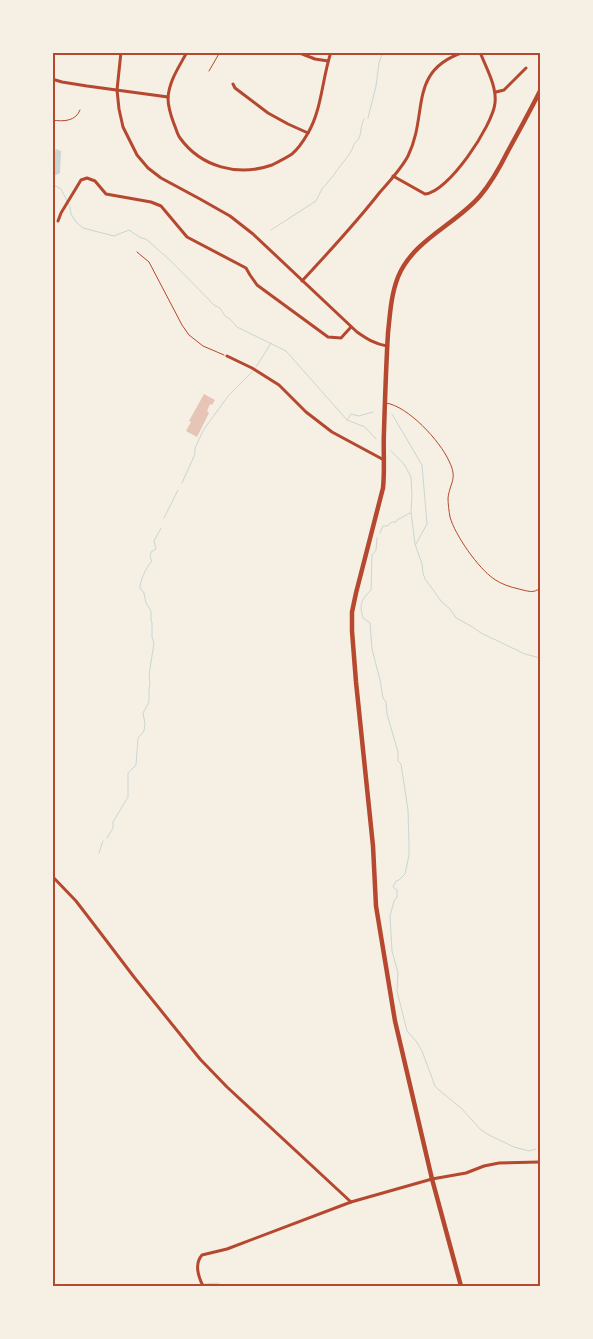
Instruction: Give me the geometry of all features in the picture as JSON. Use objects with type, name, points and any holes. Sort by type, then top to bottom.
[{"type":"main road","points":[[461,1286],[432,1179],[395,1021],[386,973],[376,906],[373,846],[356,682],[352,612],[383,488],[387,346],[392,298],[401,270],[420,247],[466,211],[487,188],[540,91]]},
{"type":"street","points":[[121,52],[117,90],[123,127],[137,155],[148,168],[161,178],[230,216],[253,234],[351,327],[371,342],[387,346]]},
{"type":"street","points":[[187,52],[176,72],[168,97],[179,137],[194,153],[210,163],[246,171],[260,169],[276,163],[291,154],[308,133],[316,113],[331,52]]},
{"type":"street","points":[[297,52],[315,59],[328,61]]},
{"type":"street","points":[[302,281],[347,233],[394,176],[408,155],[417,129],[423,90],[429,78],[435,68],[441,63],[464,52]]},
{"type":"street","points":[[394,176],[425,194],[437,189],[454,174],[467,158],[493,114],[495,104],[496,92],[480,52]]},
{"type":"street","points":[[496,92],[504,90],[526,68]]},
{"type":"street","points":[[52,79],[78,85],[168,97]]},
{"type":"street","points":[[233,84],[235,88],[268,113],[308,133]]},
{"type":"street","points":[[58,221],[81,180],[87,178],[95,181],[106,194],[151,202],[161,206],[187,237],[246,268],[258,285],[328,337],[341,338],[351,327]]},
{"type":"street","points":[[227,356],[244,364],[279,386],[306,412],[332,432],[384,460]]},
{"type":"street","points":[[52,876],[76,901],[200,1059],[227,1087],[351,1202]]},
{"type":"street","points":[[203,1286],[197,1269],[198,1261],[202,1255],[227,1249],[351,1202],[432,1179],[466,1173],[499,1163],[540,1162]]},
{"type":"lane","points":[[385,403],[398,407],[412,417],[438,443],[448,458],[454,476],[448,498],[450,515],[459,535],[477,562],[494,579],[508,586],[534,592],[540,588]]},
{"type":"path","points":[[209,71],[220,52]]},
{"type":"path","points":[[52,120],[61,122],[71,120],[79,114],[80,110]]},
{"type":"path","points":[[137,252],[149,262],[189,335],[203,346],[227,356]]},
{"type":"shaded area","points":[[56,149],[61,151],[60,173],[54,176],[53,159]]},
{"type":"building","points":[[204,394],[215,400],[212,405],[210,404],[207,411],[209,413],[197,437],[186,431],[191,422],[189,421]]},
{"type":"waterway","points":[[368,118],[383,52]]},
{"type":"waterway","points":[[271,230],[316,201],[322,189],[359,139],[364,119]]},
{"type":"waterway","points":[[52,184],[61,189],[70,207],[71,214],[83,228],[114,236],[129,230],[146,239],[172,262],[214,305],[220,308],[225,316],[237,327],[286,351],[347,420],[365,427],[376,439]]},
{"type":"waterway","points":[[256,367],[271,343]]},
{"type":"waterway","points":[[182,483],[204,429],[229,395],[252,372]]},
{"type":"waterway","points":[[347,420],[351,414],[359,416],[373,412]]},
{"type":"waterway","points":[[392,414],[422,465],[427,524],[416,544]]},
{"type":"waterway","points":[[391,451],[404,464],[411,477],[411,512],[415,544],[425,579],[456,618],[481,633],[525,654],[540,658]]},
{"type":"waterway","points":[[164,518],[178,490]]},
{"type":"waterway","points":[[380,533],[383,526],[396,522],[410,513]]},
{"type":"waterway","points":[[107,838],[113,828],[113,822],[128,797],[128,773],[136,765],[138,738],[144,731],[143,713],[149,702],[149,675],[154,643],[151,611],[140,588],[144,574],[152,561],[150,557],[151,552],[156,549],[154,541],[161,528]]},
{"type":"waterway","points":[[377,538],[376,550],[372,555],[371,590],[363,600],[361,609],[363,618],[370,623],[372,649],[398,752],[398,761],[401,764],[408,810],[409,855],[405,874],[396,881],[393,887],[397,890],[397,897],[390,916],[392,951],[398,973],[397,991],[407,1031],[422,1051],[435,1086],[461,1108],[481,1130],[514,1147],[529,1151],[536,1149]]},
{"type":"waterway","points":[[99,853],[103,841]]},
{"type":"waterway","points":[[204,1284],[217,1283],[224,1286]]}]
